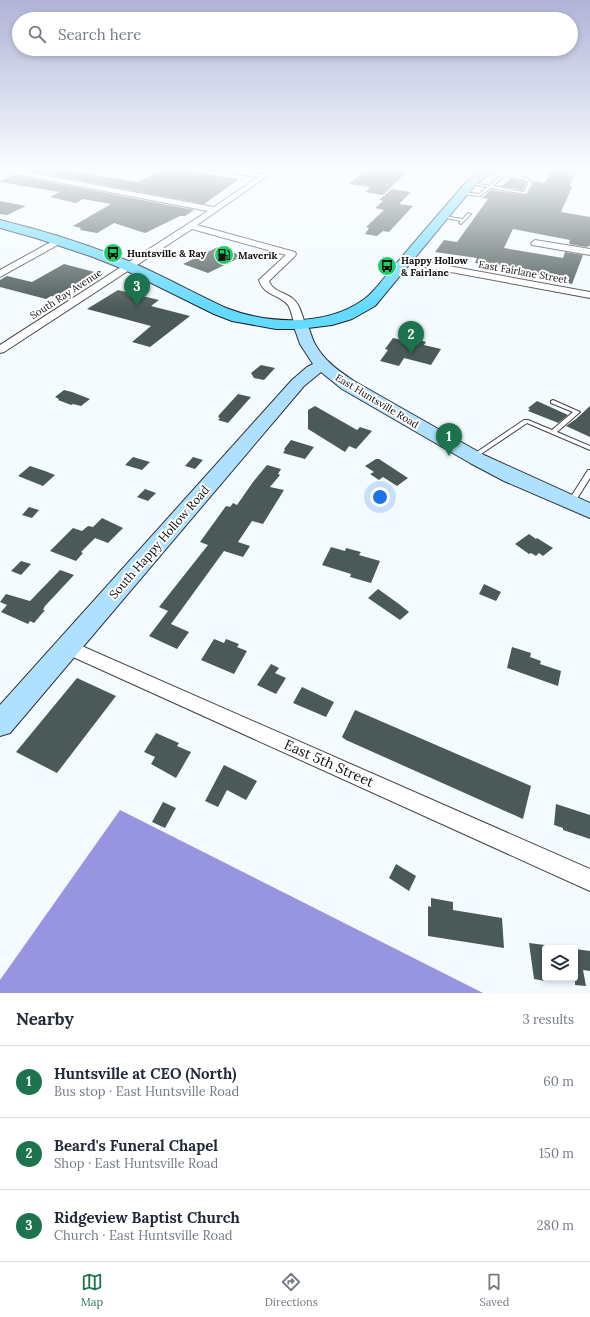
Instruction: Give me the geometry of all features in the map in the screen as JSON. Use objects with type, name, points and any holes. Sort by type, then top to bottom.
[{"type":"main road","points":[[0,224],[60,240],[128,266],[220,311],[238,318],[270,324],[300,324],[332,320],[358,310],[370,303],[443,217]]},
{"type":"street","name":"South Ray Avenue","points":[[0,350],[207,215]]},
{"type":"street","points":[[190,226],[292,254],[264,280],[265,286],[291,303],[300,324]]},
{"type":"street","points":[[0,274],[60,240]]},
{"type":"street","points":[[535,243],[590,252]]},
{"type":"street","name":"East Fairlane Street","points":[[405,261],[590,295]]},
{"type":"street","name":"East Huntsville Road","points":[[300,324],[305,341],[312,354],[323,366],[348,385],[473,457],[511,476],[590,511]]},
{"type":"street","name":"South Happy Hollow Road","points":[[0,724],[298,383],[313,370],[323,366]]},
{"type":"street","name":"East 5th Street","points":[[68,647],[590,880]]},
{"type":"lane","points":[[443,217],[462,222],[468,215]]},
{"type":"lane","points":[[553,402],[577,412],[553,432]]},
{"type":"lane","points":[[473,457],[526,421],[590,448]]},
{"type":"lane","points":[[571,503],[590,472]]},
{"type":"shaded area","points":[[120,810],[483,993],[0,993],[0,980]]},
{"type":"building","points":[[91,215],[186,215],[180,216],[145,233],[114,223],[97,233],[80,230],[81,228],[73,226]]},
{"type":"building","points":[[378,215],[404,215],[389,232],[383,231],[377,236],[365,234],[369,228],[366,227]]},
{"type":"building","points":[[476,215],[580,215],[590,217],[590,246],[586,247],[569,244],[570,240],[513,229],[504,248],[563,258],[565,252],[583,255],[572,284],[536,276],[530,273],[475,263],[477,258],[435,252],[444,240],[457,242]]},
{"type":"building","points":[[218,247],[243,256],[208,273],[183,264]]},
{"type":"building","points":[[64,264],[102,274],[89,281],[85,279],[57,297],[51,296],[46,299],[0,287],[0,280],[7,276],[32,282]]},
{"type":"building","points":[[118,290],[159,300],[151,306],[190,316],[150,347],[132,342],[151,326],[87,309]]},
{"type":"building","points":[[393,338],[414,343],[416,339],[426,342],[424,345],[441,349],[431,365],[404,358],[399,366],[380,361],[388,350],[385,349]]},
{"type":"building","points":[[261,365],[275,368],[264,380],[254,378],[251,373]]},
{"type":"building","points":[[64,390],[90,399],[81,406],[71,405],[58,400],[59,399],[55,397]]},
{"type":"building","points":[[238,394],[251,397],[228,423],[218,420],[220,418],[218,417],[219,415]]},
{"type":"building","points":[[537,401],[568,415],[558,423],[528,411],[530,409],[528,408]]},
{"type":"building","points":[[315,406],[357,430],[360,427],[372,431],[356,449],[349,446],[345,452],[308,429],[308,410]]},
{"type":"building","points":[[590,406],[590,437],[566,426],[576,419]]},
{"type":"building","points":[[291,440],[314,447],[305,459],[283,453],[285,450],[284,449]]},
{"type":"building","points":[[133,457],[150,462],[142,470],[125,465]]},
{"type":"building","points":[[193,457],[203,460],[195,469],[185,466]]},
{"type":"building","points":[[376,459],[379,459],[408,478],[397,486],[383,477],[379,480],[370,474],[374,472],[365,466]]},
{"type":"building","points":[[267,465],[281,469],[278,474],[280,475],[270,487],[284,490],[263,524],[252,521],[238,542],[250,546],[243,557],[224,551],[171,624],[189,632],[177,649],[149,636],[168,611],[159,607],[208,545],[200,542],[226,506],[230,507],[233,503],[237,505]]},
{"type":"building","points":[[30,466],[55,475],[43,486],[18,476]]},
{"type":"building","points":[[145,489],[156,493],[148,501],[137,497]]},
{"type":"building","points":[[29,507],[39,510],[32,518],[22,515]]},
{"type":"building","points":[[102,518],[123,528],[108,543],[95,538],[81,552],[83,553],[76,561],[50,551],[73,528],[82,531],[88,526],[93,527]]},
{"type":"building","points":[[529,534],[553,548],[543,556],[539,553],[536,556],[531,553],[529,554],[515,544]]},
{"type":"building","points":[[331,547],[345,551],[346,548],[361,552],[359,555],[380,561],[371,583],[350,577],[351,574],[322,565]]},
{"type":"building","points":[[21,561],[31,564],[21,575],[11,571]]},
{"type":"building","points":[[60,570],[74,575],[45,606],[43,610],[45,610],[34,623],[30,621],[28,624],[1,612],[7,605],[0,602],[6,594],[30,601]]},
{"type":"building","points":[[484,584],[501,592],[496,601],[479,594]]},
{"type":"building","points":[[378,589],[409,612],[400,620],[368,598]]},
{"type":"building","points":[[214,639],[224,643],[226,639],[239,644],[237,647],[247,651],[234,674],[201,660]]},
{"type":"building","points":[[512,647],[531,653],[530,657],[541,661],[540,664],[561,671],[558,686],[507,668]]},
{"type":"building","points":[[271,664],[279,668],[275,673],[286,678],[276,694],[257,685]]},
{"type":"building","points":[[77,678],[116,696],[57,773],[16,752]]},
{"type":"building","points":[[302,687],[334,702],[326,717],[293,703]]},
{"type":"building","points":[[355,710],[531,786],[523,819],[346,740],[342,737]]},
{"type":"building","points":[[156,733],[179,743],[177,746],[191,752],[176,778],[151,764],[155,757],[144,752]]},
{"type":"building","points":[[224,765],[257,781],[246,800],[227,790],[218,807],[205,801]]},
{"type":"building","points":[[163,802],[176,808],[165,828],[152,822]]},
{"type":"building","points":[[556,804],[590,815],[590,839],[563,830],[563,828],[554,825]]},
{"type":"building","points":[[396,864],[416,876],[409,891],[389,878]]},
{"type":"building","points":[[431,898],[453,902],[453,910],[502,918],[504,948],[428,936],[428,906],[431,907]]},
{"type":"building","points":[[529,943],[545,945],[542,945],[542,980],[534,979]]},
{"type":"building","points":[[578,949],[590,951],[590,971],[583,970],[586,986],[575,985],[575,981],[578,981]]},
{"type":"place","name":"Huntsville & Ray","points":[[113,253]]},
{"type":"place","name":"Maverik","points":[[224,255]]},
{"type":"place","name":"Happy Hollow & Fairlane","points":[[387,266]]},
{"type":"place","name":"Ridgeview Baptist Church","points":[[137,306]]},
{"type":"place","name":"Beard's Funeral Chapel","points":[[411,354]]},
{"type":"place","name":"Huntsville at CEO (North)","points":[[449,456]]}]
